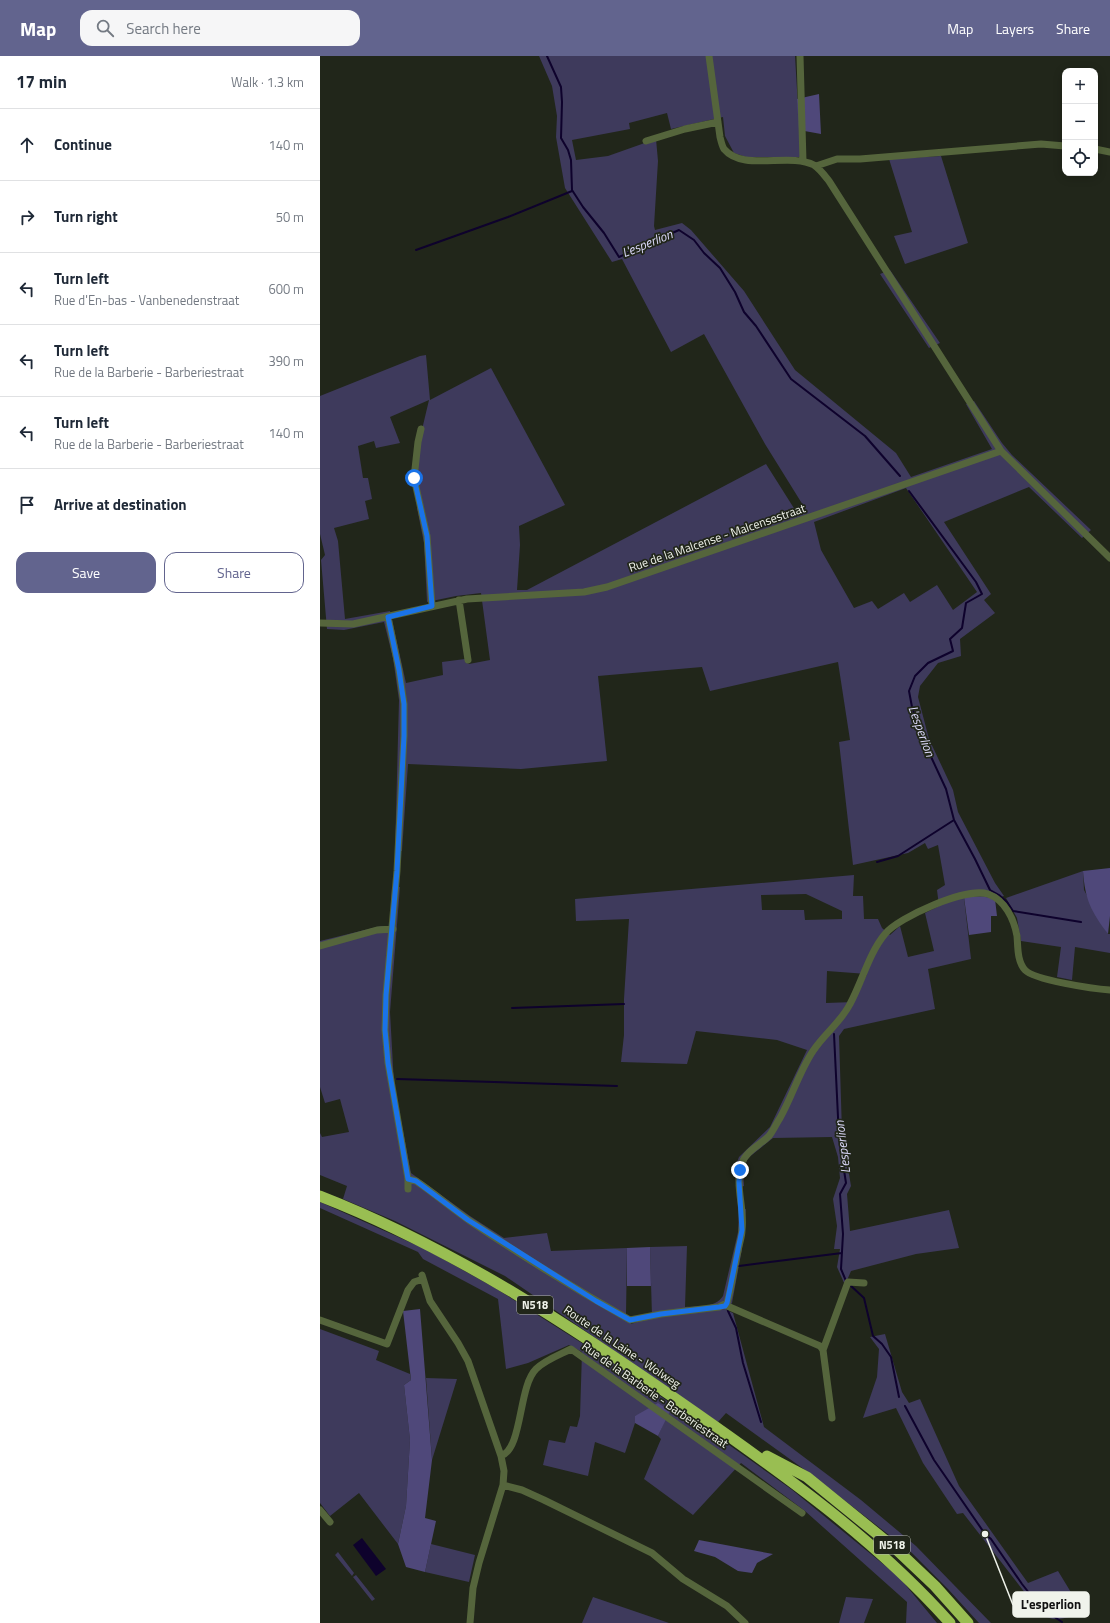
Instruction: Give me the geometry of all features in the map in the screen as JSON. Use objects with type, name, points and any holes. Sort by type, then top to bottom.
[{"type":"highway","name":"Route de la Laine - Wolweg","points":[[320,1192],[336,1202]]},
{"type":"highway","name":"Route de la Laine - Wolweg","points":[[320,1196],[430,1245],[535,1305],[620,1360],[775,1468],[857,1532],[904,1574],[950,1623]]},
{"type":"highway","name":"Route de la Laine - Wolweg","points":[[721,1431],[807,1477],[897,1550],[935,1586],[968,1623]]},
{"type":"street","points":[[709,56],[720,137],[724,148],[736,158],[747,160],[803,161],[816,166],[829,181],[1001,451],[1110,558]]},
{"type":"street","points":[[800,56],[803,161]]},
{"type":"street","points":[[646,141],[686,129],[718,122]]},
{"type":"street","points":[[816,166],[837,159],[860,159],[1041,144],[1062,146]]},
{"type":"street","points":[[1098,150],[1110,152]]},
{"type":"street","points":[[421,429],[414,478],[427,536],[432,606]]},
{"type":"street","name":"Rue de la Malcense - Malcensestraat","points":[[320,623],[354,624],[459,600],[584,592],[607,587],[1001,451]]},
{"type":"street","points":[[459,600],[468,660]]},
{"type":"street","points":[[388,617],[399,670],[404,704],[404,736],[393,929],[386,995],[385,1030],[390,1078],[408,1179],[408,1189]]},
{"type":"street","points":[[725,1306],[729,1296],[742,1230],[739,1182],[743,1160],[750,1151],[770,1134],[774,1128],[813,1051],[850,1004],[873,953],[886,933],[910,916],[943,902],[964,895],[987,894],[1002,903],[1014,923],[1017,935],[1020,964],[1026,971],[1054,981],[1110,990]]},
{"type":"street","points":[[320,946],[377,930],[393,929]]},
{"type":"street","points":[[408,1179],[420,1184],[468,1220],[518,1252],[596,1301],[630,1320],[661,1314],[725,1306],[820,1346],[823,1350]]},
{"type":"street","points":[[320,1320],[388,1344],[408,1290],[414,1282],[422,1277],[430,1301],[468,1361],[501,1456],[504,1471],[503,1485],[473,1588],[470,1623]]},
{"type":"street","points":[[832,1418],[823,1350],[848,1282],[864,1283]]},
{"type":"street","name":"Rue de la Barberie - Barberiestraat","points":[[501,1456],[507,1453],[513,1444],[524,1398],[534,1370],[542,1364],[571,1349],[802,1513]]},
{"type":"street","points":[[503,1485],[522,1490],[544,1500],[652,1553],[683,1579],[727,1606],[745,1623]]},
{"type":"street","points":[[320,1510],[330,1522]]},
{"type":"shaded area","points":[[539,56],[795,56],[801,157],[746,157],[734,153],[725,136],[723,117],[671,129],[667,113],[629,123],[630,129],[572,140],[576,160],[608,156],[656,139],[658,161],[655,230],[682,223],[691,230],[744,291],[795,370],[896,453],[911,477],[992,449],[966,404],[974,401],[1002,443],[1012,455],[1091,530],[1082,538],[1029,487],[944,522],[991,594],[984,600],[995,613],[960,639],[961,656],[938,663],[920,686],[918,697],[929,739],[953,790],[958,812],[995,883],[1004,896],[995,899],[964,898],[971,959],[928,969],[935,1009],[844,1029],[839,1036],[842,1132],[851,1186],[847,1194],[850,1231],[949,1210],[959,1248],[916,1254],[851,1271],[845,1285],[837,1267],[840,1249],[834,1249],[837,1226],[833,1199],[840,1178],[838,1157],[832,1137],[773,1138],[748,1158],[743,1169],[744,1186],[737,1188],[734,1170],[739,1157],[770,1127],[807,1050],[777,1040],[696,1031],[687,1064],[621,1062],[624,1035],[624,999],[629,919],[576,921],[575,899],[854,875],[853,896],[863,896],[864,919],[878,919],[882,928],[890,935],[900,926],[908,957],[934,951],[925,913],[939,906],[937,890],[945,885],[938,845],[928,849],[925,843],[908,853],[853,865],[839,742],[850,740],[838,662],[710,691],[702,667],[598,676],[607,761],[521,769],[408,764],[402,851],[395,851],[399,700],[393,658],[384,622],[344,630],[327,629],[321,560],[325,555],[320,534],[320,396],[420,356],[426,355],[430,400],[491,368],[565,505],[519,526],[520,545],[517,590],[527,590],[766,464],[797,513],[806,510],[765,444],[704,334],[671,352],[622,259],[612,262],[565,188],[556,137],[557,116],[552,86]],"holes":[[[429,400],[420,438],[416,476],[422,507],[417,508],[424,543],[427,602],[481,593],[490,660],[469,664],[465,662],[465,659],[442,662],[443,675],[406,683],[390,611],[345,619],[338,541],[334,528],[369,519],[365,501],[372,499],[368,478],[363,478],[358,446],[374,441],[376,448],[400,443],[390,417]],[[906,488],[977,592],[953,610],[937,585],[910,602],[904,593],[878,609],[872,601],[854,608],[821,550],[814,522]],[[806,894],[842,911],[842,919],[805,920],[804,910],[762,910],[761,895]],[[827,971],[867,974],[854,1002],[826,1003]]]},
{"type":"shaded area","points":[[819,94],[821,134],[799,130],[797,99]]},
{"type":"shaded area","points":[[941,156],[968,243],[905,264],[894,236],[912,232],[889,159]]},
{"type":"shaded area","points":[[890,270],[940,343],[929,348],[880,274]]},
{"type":"shaded area","points":[[1110,868],[1110,916],[1108,934],[1097,919],[1087,898],[1083,871]]},
{"type":"shaded area","points":[[1083,871],[1084,890],[1108,934],[1110,934],[1110,953],[1075,947],[1072,980],[1057,977],[1061,947],[1021,941],[1017,918],[1006,898]]},
{"type":"shaded area","points":[[392,887],[400,887],[390,1012],[394,1084],[411,1173],[470,1216],[504,1238],[547,1233],[551,1251],[627,1248],[626,1316],[631,1324],[652,1317],[650,1247],[687,1246],[685,1307],[706,1306],[720,1300],[723,1296],[738,1232],[739,1211],[746,1209],[742,1249],[732,1303],[726,1310],[733,1313],[764,1427],[861,1500],[916,1546],[991,1623],[979,1623],[912,1553],[812,1475],[726,1413],[718,1422],[505,1276],[395,1221],[343,1199],[347,1186],[320,1175],[320,1133],[322,1137],[349,1132],[340,1099],[325,1103],[320,1087],[320,941],[381,926],[390,926]]},
{"type":"shaded area","points":[[964,897],[985,897],[995,899],[997,916],[991,916],[991,932],[969,935]]},
{"type":"shaded area","points":[[320,1202],[425,1249],[495,1288],[618,1366],[791,1489],[899,1577],[937,1623],[906,1623],[907,1602],[805,1511],[741,1463],[693,1515],[644,1479],[661,1439],[658,1436],[669,1411],[635,1416],[635,1423],[625,1453],[595,1442],[588,1476],[543,1465],[549,1440],[565,1443],[570,1426],[577,1427],[580,1416],[582,1352],[569,1345],[528,1363],[506,1369],[498,1299],[423,1259],[418,1252],[320,1208]]},
{"type":"shaded area","points":[[650,1247],[651,1286],[627,1286],[627,1248]]},
{"type":"shaded area","points":[[420,1309],[432,1460],[425,1518],[436,1521],[425,1572],[406,1567],[398,1544],[406,1506],[410,1440],[404,1385],[411,1380],[403,1311]]},
{"type":"shaded area","points":[[320,1329],[379,1351],[376,1360],[410,1374],[411,1380],[404,1385],[410,1440],[406,1506],[398,1544],[359,1493],[330,1516],[320,1503]]},
{"type":"shaded area","points":[[885,1334],[902,1392],[909,1403],[920,1399],[959,1486],[1028,1583],[1058,1571],[1083,1612],[1058,1619],[1045,1616],[1034,1606],[963,1513],[957,1514],[923,1463],[896,1408],[863,1418],[877,1377],[879,1349],[870,1337]]},
{"type":"shaded area","points":[[426,1378],[457,1379],[432,1460]]},
{"type":"shaded area","points":[[658,1403],[670,1411],[658,1436],[635,1423],[635,1416]]},
{"type":"shaded area","points":[[362,1538],[386,1569],[376,1576],[353,1545]]},
{"type":"shaded area","points":[[699,1540],[773,1554],[757,1563],[752,1573],[738,1571],[715,1557],[694,1551]]},
{"type":"shaded area","points":[[431,1544],[475,1555],[469,1582],[425,1572]]},
{"type":"shaded area","points":[[338,1552],[354,1573],[352,1576],[335,1555]]},
{"type":"shaded area","points":[[356,1575],[375,1599],[372,1601],[353,1577]]},
{"type":"shaded area","points":[[593,1597],[669,1623],[582,1623]]},
{"type":"shaded area","points":[[846,1597],[873,1599],[864,1623],[839,1623]]},
{"type":"waterway","name":"L'esperlion","points":[[547,56],[561,87],[561,138],[568,150],[571,160],[572,190],[583,207],[604,233],[619,257],[679,230],[694,240],[704,253],[720,268],[735,292],[744,312],[756,326],[791,379],[865,436],[900,476]]},
{"type":"waterway","points":[[416,250],[508,217],[572,191]]},
{"type":"waterway","name":"L'esperlion","points":[[877,862],[898,856],[954,820],[946,789],[926,746],[912,707],[909,691],[915,676],[928,663],[953,651],[950,639],[962,628],[966,603],[982,594],[976,582],[909,491]]},
{"type":"waterway","points":[[954,820],[990,890],[1007,902],[1013,911],[1081,922]]},
{"type":"waterway","points":[[512,1008],[624,1004]]},
{"type":"waterway","name":"L'esperlion","points":[[834,1034],[839,1138],[846,1183],[840,1194],[843,1234],[841,1269],[846,1281]]},
{"type":"waterway","points":[[397,1079],[617,1086]]},
{"type":"waterway","points":[[739,1266],[842,1253]]},
{"type":"waterway","name":"L'esperlion","points":[[850,1285],[864,1298],[873,1336],[882,1344],[891,1357],[899,1397]]},
{"type":"waterway","points":[[728,1311],[736,1328],[743,1363],[761,1422]]},
{"type":"waterway","name":"L'esperlion","points":[[905,1406],[934,1460],[985,1534],[991,1539],[1022,1584],[1041,1608],[1062,1622]]},
{"type":"place","name":"L'esperlion","points":[[985,1534]]},
{"type":"route","points":[[414,478],[425,520],[432,606],[388,617],[399,670],[404,704],[404,736],[397,871],[386,995],[385,1030],[395,1109],[408,1179],[416,1181],[468,1220],[596,1301],[630,1320],[661,1314],[725,1306],[729,1296],[742,1230],[739,1182],[740,1170]]}]
